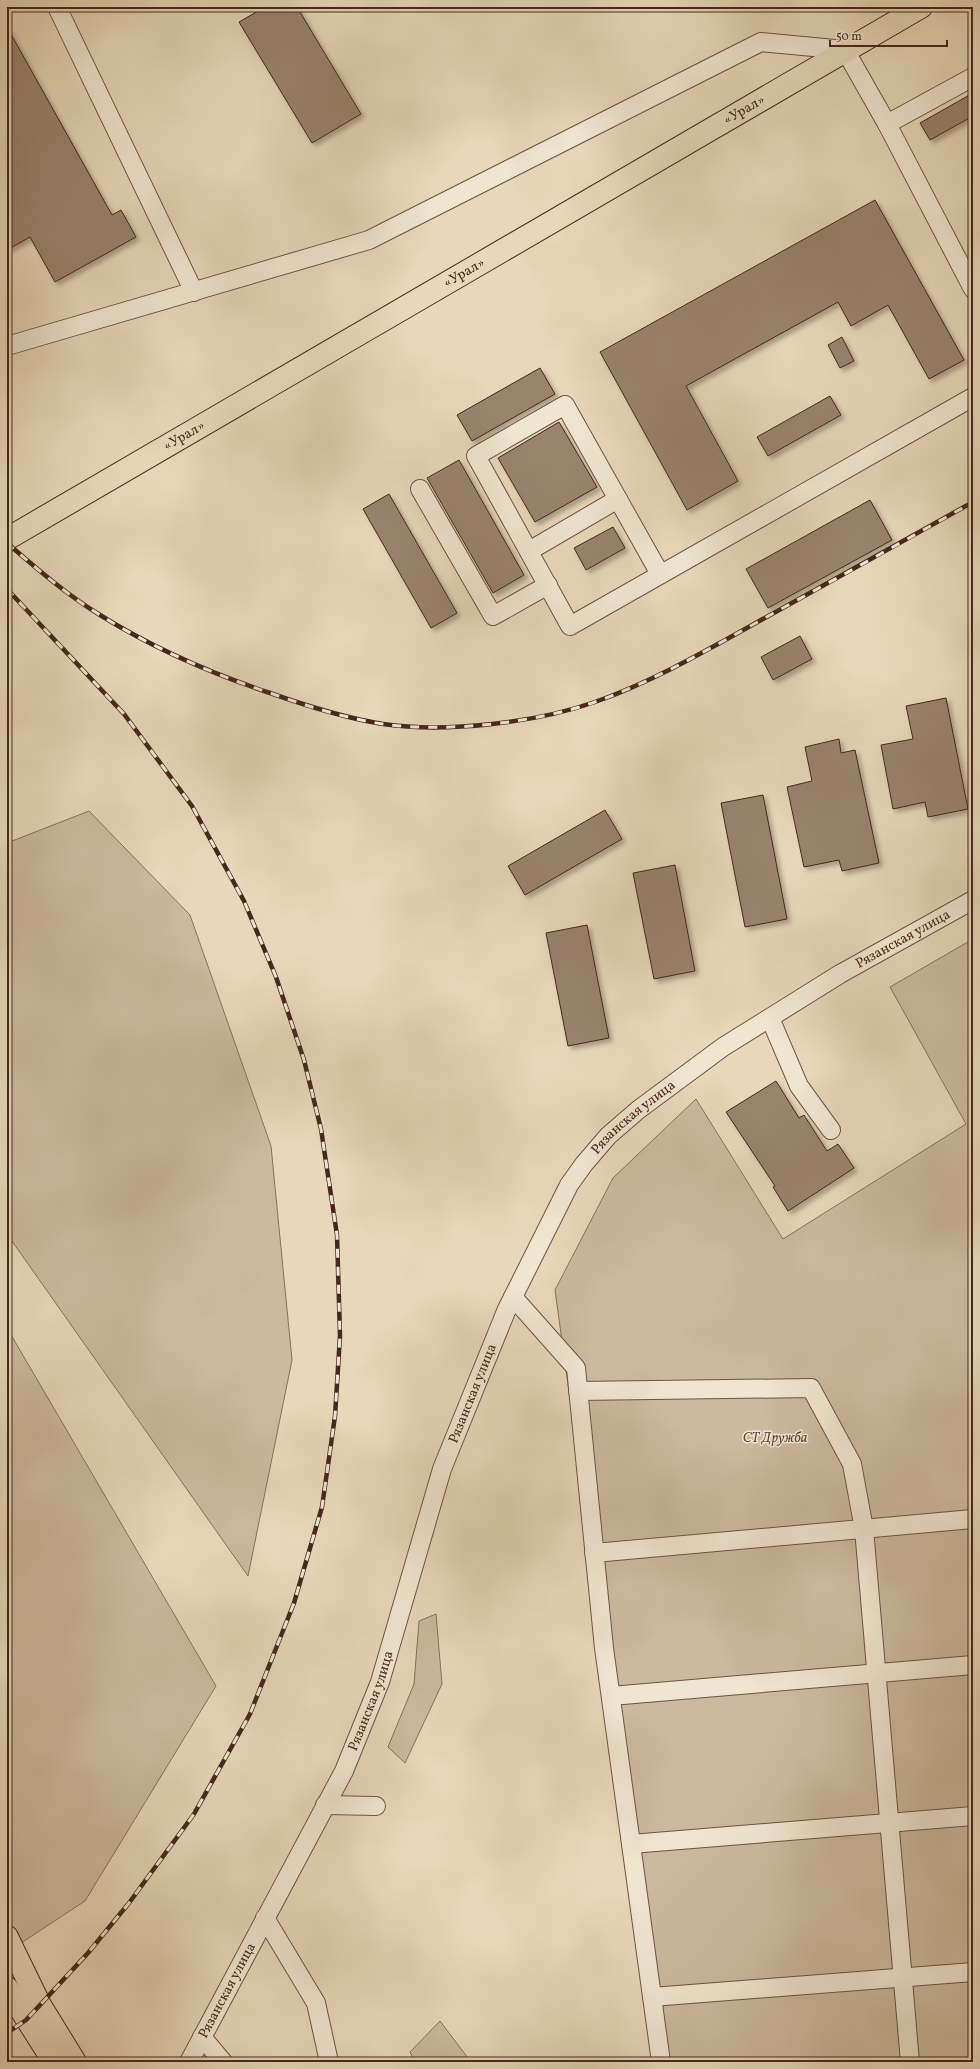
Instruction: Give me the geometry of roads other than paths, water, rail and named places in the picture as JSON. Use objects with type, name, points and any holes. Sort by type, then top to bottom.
[{"type":"main road","name":"«Урал»","points":[[7,539],[921,7]]},
{"type":"main road","points":[[7,1938],[40,2006],[75,2062]]},
{"type":"main road","points":[[7,1988],[54,2062]]},
{"type":"street","points":[[57,7],[194,292]]},
{"type":"street","points":[[7,346],[369,240],[761,42],[845,50],[887,124],[973,289]]},
{"type":"street","points":[[887,124],[973,77]]},
{"type":"street","points":[[660,574],[565,405],[476,456],[570,626],[660,574],[754,523],[973,397]]},
{"type":"street","points":[[420,489],[493,616],[548,585]]},
{"type":"street","points":[[529,551],[618,499]]},
{"type":"street","name":"Рязанская улица","points":[[189,2062],[344,1771],[380,1682],[442,1469],[513,1297],[569,1185],[584,1164],[608,1136],[638,1110],[723,1047],[840,974],[973,900]]},
{"type":"street","points":[[770,1018],[799,1086],[831,1130]]},
{"type":"street","points":[[513,1297],[576,1368],[594,1553],[611,1696],[661,2062]]},
{"type":"street","points":[[578,1391],[811,1388],[852,1464],[864,1529],[901,1978],[910,2062]]},
{"type":"street","points":[[594,1553],[973,1519]]},
{"type":"street","points":[[611,1696],[973,1665]]},
{"type":"street","points":[[325,1805],[376,1806]]},
{"type":"street","points":[[631,1844],[973,1816]]},
{"type":"street","points":[[265,1918],[316,2003],[329,2062]]},
{"type":"street","points":[[652,1997],[973,1972]]},
{"type":"street","points":[[202,2037],[223,2062]]},
{"type":"railway","points":[[7,543],[64,590],[100,615],[161,649],[226,677],[312,707],[368,721],[408,726],[462,727],[518,721],[545,716],[595,702],[641,683],[707,650],[973,502]]},
{"type":"railway","points":[[7,589],[124,714],[192,806],[244,901],[276,977],[304,1060],[321,1129],[337,1235],[340,1336],[335,1416],[322,1507],[294,1603],[250,1714],[194,1814],[129,1903],[88,1953],[26,2020],[7,2033]]},
{"type":"park label","name":"СТ Дружба","points":[[775,1438]]}]
